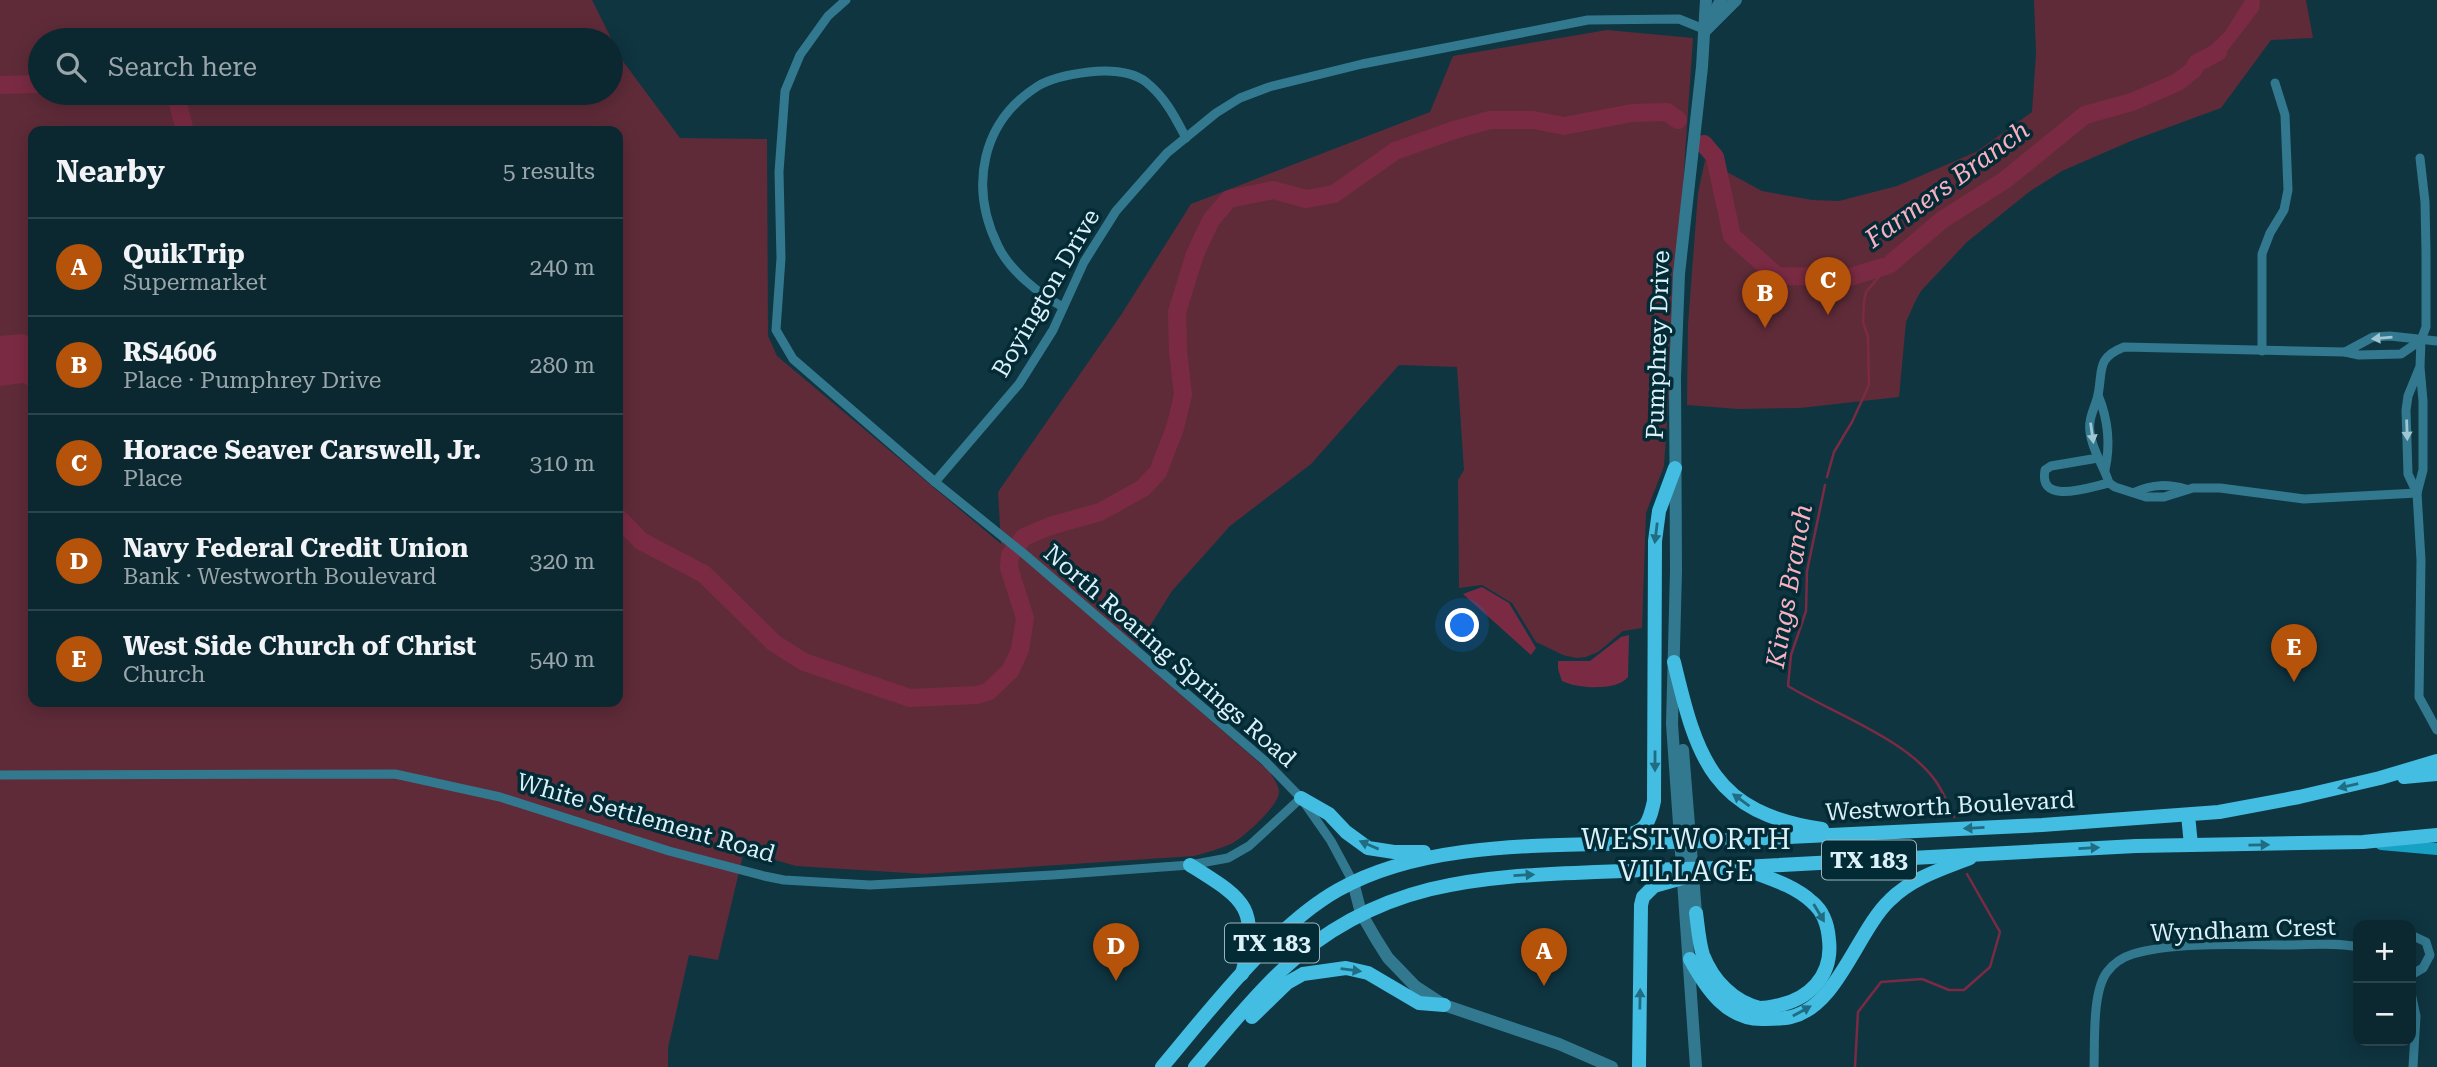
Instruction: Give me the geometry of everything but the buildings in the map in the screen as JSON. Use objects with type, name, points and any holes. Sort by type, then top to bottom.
[{"type":"main road","points":[[1570,845],[1638,834],[1651,815],[1655,792],[1655,541],[1659,511],[1675,468]]},
{"type":"main road","points":[[1674,662],[1688,721],[1705,759],[1721,785],[1748,806],[1771,816],[1804,827],[1852,834]]},
{"type":"main road","name":"Westworth Boulevard","points":[[1162,1067],[1242,974],[1292,923],[1353,882],[1397,865],[1434,855],[1570,845],[2042,825],[2188,815],[2252,806],[2380,778],[2437,761]]},
{"type":"main road","points":[[2380,778],[2437,774]]},
{"type":"main road","points":[[1301,798],[1329,814],[1346,832],[1368,848],[1394,852],[1460,852]]},
{"type":"main road","points":[[2188,815],[2191,845]]},
{"type":"main road","points":[[2042,825],[2043,851]]},
{"type":"main road","name":"Westworth Boulevard","points":[[1195,1067],[1281,971],[1316,943],[1361,913],[1406,895],[1494,877],[1724,868],[1982,853],[2363,842],[2437,835]]},
{"type":"main road","points":[[2363,842],[2437,849]]},
{"type":"main road","points":[[1493,850],[1494,877]]},
{"type":"main road","points":[[1690,959],[1705,986],[1728,1011],[1760,1019],[1793,1017],[1811,1008],[1825,994],[1849,961],[1872,920],[1889,900],[1905,887],[1929,874],[1982,853]]},
{"type":"main road","points":[[1190,865],[1231,891],[1246,909],[1251,926],[1248,954],[1242,974]]},
{"type":"main road","points":[[1696,913],[1703,954],[1715,978],[1737,998],[1761,1008],[1790,1003],[1816,987],[1825,974],[1829,960],[1828,928],[1822,914],[1813,902],[1788,886],[1741,867]]},
{"type":"main road","points":[[1639,1067],[1643,897],[1654,886],[1724,868]]},
{"type":"main road","points":[[1213,1047],[1230,1039],[1287,983],[1303,974],[1322,970],[1346,968],[1368,972],[1419,1003],[1444,1005]]},
{"type":"street","points":[[846,0],[828,16],[800,55],[785,91],[779,172],[781,258],[776,330],[793,359],[935,482]]},
{"type":"street","points":[[1706,0],[1706,30]]},
{"type":"street","points":[[1706,30],[1721,0]]},
{"type":"street","points":[[1706,30],[1727,0]]},
{"type":"street","points":[[1706,30],[1736,0]]},
{"type":"street","name":"Boyington Drive","points":[[935,482],[1019,384],[1040,352],[1084,262],[1116,211],[1167,153],[1216,113],[1269,87],[1362,64],[1588,20],[1679,19],[1706,30]]},
{"type":"street","name":"Pumphrey Drive","points":[[1674,662],[1678,281],[1706,30]]},
{"type":"street","points":[[1063,307],[1030,286],[999,247],[985,210],[981,191],[983,172],[988,148],[1001,123],[1016,105],[1038,87],[1052,80],[1094,71],[1116,71],[1144,81],[1163,99],[1186,138]]},
{"type":"street","points":[[2262,351],[2262,254],[2270,233],[2284,210],[2288,190],[2285,115],[2275,83]]},
{"type":"street","points":[[2420,158],[2426,202],[2426,327],[2421,340],[2420,367],[2423,470],[2417,493],[2421,560],[2419,697],[2437,730]]},
{"type":"street","points":[[2345,352],[2373,337],[2437,341]]},
{"type":"street","points":[[2105,470],[2108,426],[2098,395],[2098,382],[2103,362],[2110,352],[2124,347],[2402,354],[2421,340]]},
{"type":"street","points":[[2417,493],[2408,474],[2406,410],[2408,396],[2420,367]]},
{"type":"street","points":[[2098,395],[2092,407],[2090,431],[2109,483],[2115,487],[2146,496],[2164,497],[2173,496],[2186,489],[2220,488],[2304,499],[2417,493]]},
{"type":"street","points":[[2098,458],[2051,466],[2045,470],[2046,485],[2050,490],[2059,492],[2109,483]]},
{"type":"street","name":"North Roaring Springs Road","points":[[935,482],[1023,552],[1265,761],[1301,798],[1331,841],[1353,882]]},
{"type":"street","points":[[1674,662],[1696,913]]},
{"type":"street","points":[[1674,662],[1672,724],[1696,1067]]},
{"type":"street","name":"White Settlement Road","points":[[0,775],[395,774],[500,797],[718,865],[784,880],[844,885],[931,883],[1190,865],[1228,858],[1249,846],[1301,798]]},
{"type":"street","points":[[1353,882],[1361,913],[1388,958],[1415,986],[1444,1005],[1559,1044],[1612,1067]]},
{"type":"street","points":[[2416,937],[2426,942],[2430,955],[2423,968],[2416,972]]},
{"type":"street","name":"Wyndham Crest","points":[[2094,1067],[2100,986],[2106,973],[2117,962],[2131,955],[2153,949],[2211,945],[2321,944],[2353,947]]},
{"type":"street","points":[[2413,1067],[2414,1046]]},
{"type":"shaded area","points":[[0,0],[592,0],[606,28],[28,28],[28,105],[623,105],[623,61],[680,138],[767,139],[768,336],[777,356],[1001,544],[998,492],[1121,315],[1191,204],[1430,112],[1453,56],[1607,30],[1693,38],[1664,466],[1646,513],[1642,628],[1623,631],[1598,652],[1576,658],[1536,642],[1512,603],[1482,585],[1459,588],[1458,480],[1464,470],[1457,367],[1399,365],[1311,464],[1230,526],[1172,591],[1133,653],[1270,772],[1277,784],[1277,798],[1251,829],[1231,844],[1194,856],[924,874],[796,866],[744,851],[718,960],[689,955],[668,1048],[668,1067],[0,1067]]},
{"type":"shaded area","points":[[2034,0],[2306,0],[2313,38],[2271,40],[2221,108],[2131,141],[2062,171],[2029,192],[1967,242],[1921,291],[1906,322],[1899,397],[1800,408],[1738,409],[1687,405],[1688,324],[1698,193],[1705,160],[1762,191],[1812,200],[1839,201],[1897,186],[1976,152],[2032,112],[2036,53]]},
{"type":"shaded area","points":[[2245,0],[2260,0],[2259,10],[2225,54],[2208,68],[2195,69],[2198,58],[2225,32]]},
{"type":"shaded area","points":[[23,334],[28,336],[28,386],[23,383],[0,386],[0,336]]},
{"type":"shaded area","points":[[1482,587],[1509,603],[1536,648],[1531,655],[1463,594]]},
{"type":"shaded area","points":[[1629,635],[1628,677],[1623,682],[1597,687],[1578,686],[1562,681],[1558,661],[1590,661],[1621,637]]},
{"type":"waterway","name":"Farmers Branch","points":[[1704,144],[1715,157],[1732,236],[1777,276],[1850,277],[1889,265],[1942,220],[2005,180],[2085,115],[2132,102],[2178,82],[2193,70],[2197,63],[2218,52]]},
{"type":"waterway","name":"Farmers Branch","points":[[0,85],[28,84]]},
{"type":"waterway","name":"Farmers Branch","points":[[178,105],[184,126]]},
{"type":"waterway","name":"Farmers Branch","points":[[623,522],[641,541],[704,574],[774,643],[804,662],[910,698],[977,695],[989,691],[1010,671],[1020,650],[1025,618],[1009,568],[1010,555],[1024,537],[1050,526],[1100,512],[1143,488],[1158,472],[1175,428],[1183,395],[1177,312],[1195,254],[1211,220],[1229,199],[1273,190],[1306,199],[1334,194],[1395,151],[1490,120],[1533,120],[1564,126],[1632,113],[1667,112],[1678,120]]},
{"type":"waterway","name":"Kings Branch","points":[[1827,477],[1834,452],[1869,385],[1868,337],[1863,322],[1866,292],[1889,265]]},
{"type":"waterway","name":"Kings Branch","points":[[1825,485],[1807,571],[1806,611],[1791,655],[1788,686],[1868,728],[1908,754],[1937,783],[1954,817]]},
{"type":"waterway","name":"Kings Branch","points":[[1855,1067],[1858,1012],[1881,982],[1922,979],[1949,990],[1964,990],[1990,967],[2000,932],[1967,874]]},
{"type":"place","name":"Horace Seaver Carswell, Jr.","points":[[1828,315]]},
{"type":"place","name":"RS4606","points":[[1765,328]]},
{"type":"place","name":"West Side Church of Christ","points":[[2294,682]]},
{"type":"place","name":"Navy Federal Credit Union","points":[[1116,981]]},
{"type":"place","name":"QuikTrip","points":[[1544,986]]},
{"type":"district","name":"WESTWORTH VILLAGE","points":[[1687,855]]}]
